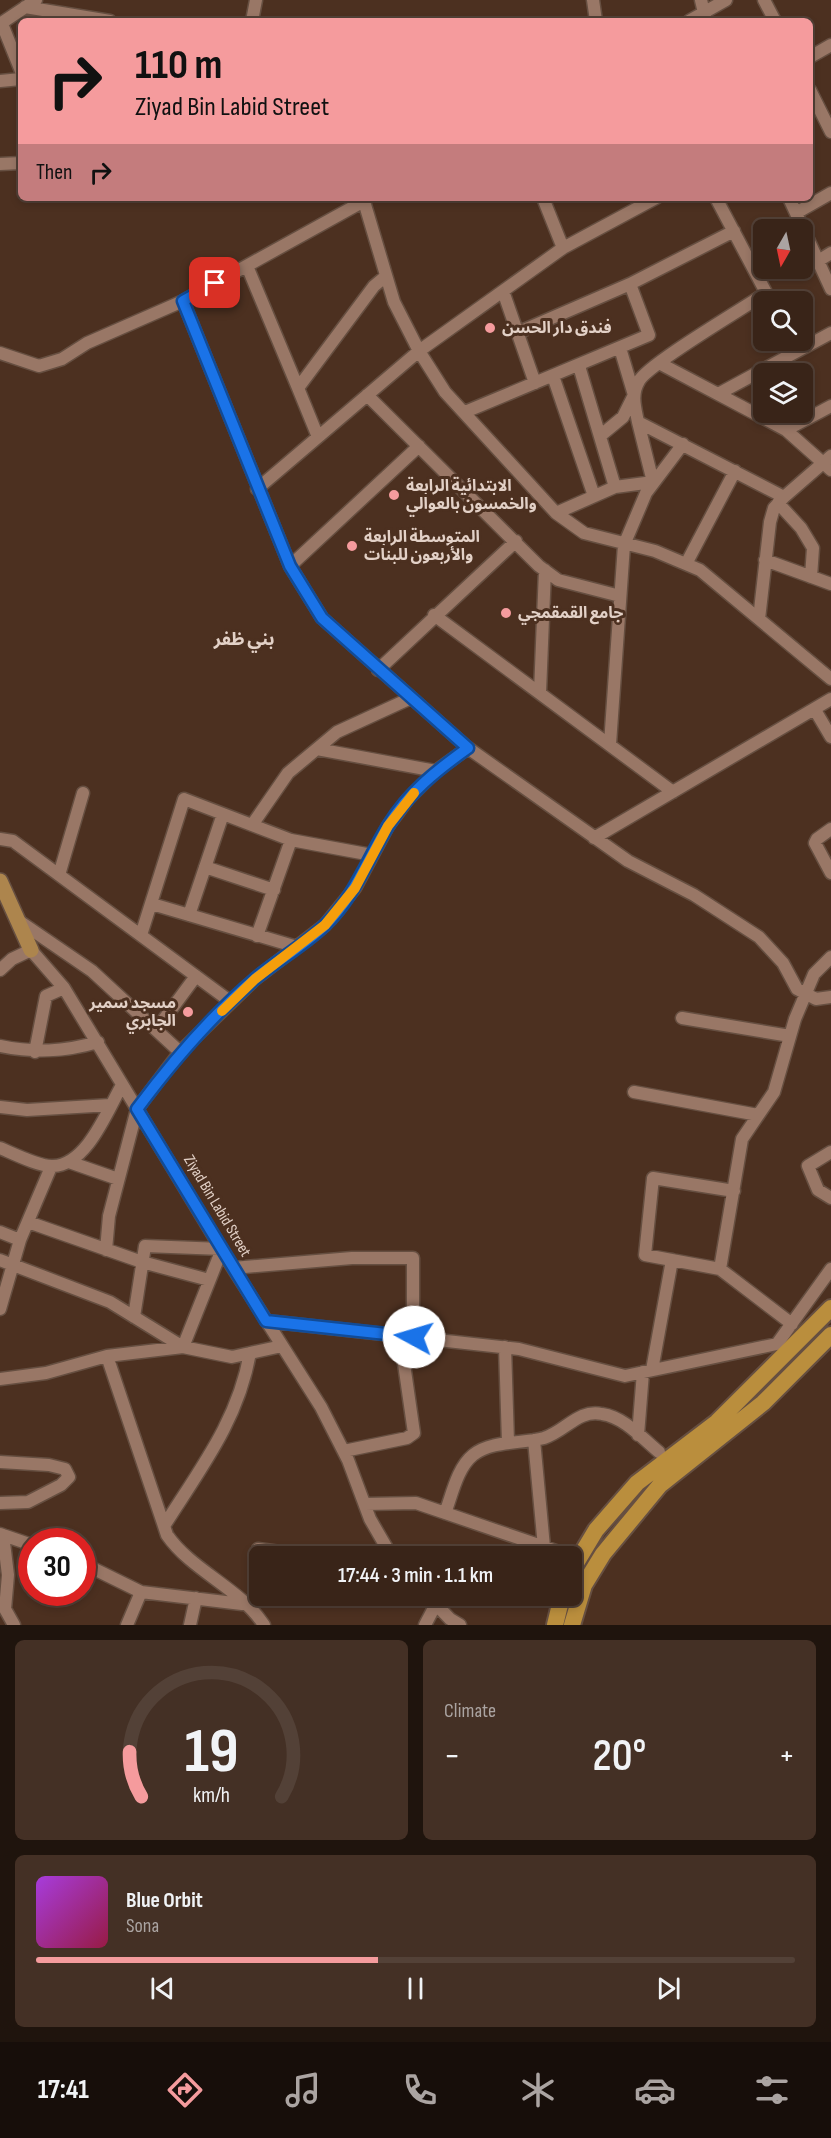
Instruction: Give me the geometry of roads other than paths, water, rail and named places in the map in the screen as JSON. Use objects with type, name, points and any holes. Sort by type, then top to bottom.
[{"type":"highway","points":[[582,1553],[596,1530],[637,1483],[717,1422],[831,1308]]},
{"type":"highway","points":[[572,1625],[584,1585],[603,1554],[660,1485],[763,1403],[831,1335]]},
{"type":"highway","points":[[555,1625],[560,1606]]},
{"type":"main road","name":"Ziyad Bin Labid Street","points":[[0,881],[31,950]]},
{"type":"street","points":[[18,64],[1,24],[36,0]]},
{"type":"street","points":[[252,18],[255,0]]},
{"type":"street","points":[[593,0],[596,18]]},
{"type":"street","points":[[703,11],[726,0]]},
{"type":"street","points":[[764,0],[773,18]]},
{"type":"street","points":[[25,7],[92,18]]},
{"type":"street","points":[[813,55],[831,45]]},
{"type":"street","points":[[0,81],[18,78]]},
{"type":"street","points":[[813,96],[831,132]]},
{"type":"street","points":[[0,164],[18,163]]},
{"type":"street","points":[[796,213],[831,193]]},
{"type":"street","points":[[0,352],[39,366],[62,359],[87,343],[183,301],[362,201]]},
{"type":"street","points":[[364,201],[394,302],[419,351],[446,392],[556,513],[584,533],[624,545],[655,551],[700,570],[831,679]]},
{"type":"street","points":[[544,201],[563,248]]},
{"type":"street","points":[[718,201],[753,259]]},
{"type":"street","points":[[790,201],[798,219]]},
{"type":"street","points":[[257,489],[419,351],[563,248],[636,203]]},
{"type":"street","points":[[517,333],[630,284],[734,231]]},
{"type":"street","points":[[813,253],[831,289]]},
{"type":"street","points":[[818,261],[831,253]]},
{"type":"street","points":[[247,266],[318,437]]},
{"type":"street","points":[[298,388],[374,286],[386,276]]},
{"type":"street","points":[[465,412],[649,335],[630,284]]},
{"type":"street","points":[[503,291],[535,383]]},
{"type":"street","points":[[183,301],[290,566],[322,618],[468,748],[628,861],[694,895],[759,937],[783,963],[797,989],[816,999],[831,997]]},
{"type":"street","points":[[600,436],[622,417],[634,395],[639,379],[659,363],[753,307]]},
{"type":"street","points":[[813,339],[831,333]]},
{"type":"street","points":[[620,348],[634,395],[638,422],[653,482]]},
{"type":"street","points":[[718,394],[786,351]]},
{"type":"street","points":[[659,363],[786,430],[828,462],[781,500],[770,522],[759,619]]},
{"type":"street","points":[[579,366],[615,487]]},
{"type":"street","points":[[553,376],[594,496]]},
{"type":"street","points":[[367,395],[545,570],[558,580],[620,596]]},
{"type":"street","points":[[786,430],[831,406]]},
{"type":"street","points":[[638,422],[735,471],[781,500],[813,548],[811,577]]},
{"type":"street","points":[[610,744],[624,545],[646,492],[683,444]]},
{"type":"street","points":[[290,566],[419,446]]},
{"type":"street","points":[[686,564],[735,471]]},
{"type":"street","points":[[556,513],[615,487],[653,482]]},
{"type":"street","points":[[378,670],[434,615],[516,541]]},
{"type":"street","points":[[765,561],[831,584]]},
{"type":"street","points":[[540,692],[545,570]]},
{"type":"street","points":[[434,615],[673,792]]},
{"type":"street","points":[[252,825],[288,774],[337,732],[411,699]]},
{"type":"street","points":[[594,838],[831,699]]},
{"type":"street","points":[[815,710],[831,737]]},
{"type":"street","points":[[317,748],[436,771]]},
{"type":"street","points":[[106,1250],[109,1216],[137,1109],[180,1052],[231,1002],[255,979],[325,925],[355,888],[388,826],[408,799],[436,771],[468,748]]},
{"type":"street","points":[[59,875],[83,793]]},
{"type":"street","points":[[141,935],[184,799],[291,840],[372,855]]},
{"type":"street","points":[[189,915],[223,814]]},
{"type":"street","points":[[831,829],[817,839],[816,843],[831,873]]},
{"type":"street","points":[[0,838],[13,841],[231,1002]]},
{"type":"street","points":[[257,936],[291,840]]},
{"type":"street","points":[[205,867],[274,890]]},
{"type":"street","points":[[152,904],[297,947]]},
{"type":"street","points":[[16,919],[92,971],[180,1052]]},
{"type":"street","points":[[0,970],[12,959],[31,950]]},
{"type":"street","name":"Ziyad Bin Labid Street","points":[[31,950],[64,988],[233,1268],[321,1407],[344,1451],[365,1504],[386,1546]]},
{"type":"street","points":[[720,1269],[742,1139],[774,1092],[790,1036],[814,974],[831,957]]},
{"type":"street","points":[[156,1030],[196,976]]},
{"type":"street","points":[[34,1052],[46,996],[64,988]]},
{"type":"street","points":[[682,1018],[790,1036]]},
{"type":"street","points":[[0,1046],[34,1052],[74,1049],[98,1042]]},
{"type":"street","points":[[0,1148],[51,1167],[69,1162],[84,1152],[122,1085]]},
{"type":"street","points":[[634,1092],[758,1115]]},
{"type":"street","points":[[0,1107],[57,1110],[110,1105]]},
{"type":"street","points":[[831,1152],[808,1166],[818,1190],[831,1198]]},
{"type":"street","points":[[69,1162],[118,1179]]},
{"type":"street","points":[[0,1309],[20,1240],[51,1167]]},
{"type":"street","points":[[734,1191],[653,1178],[645,1255],[720,1269],[792,1324]]},
{"type":"street","points":[[28,1222],[142,1262],[210,1280]]},
{"type":"street","points":[[0,1232],[20,1240]]},
{"type":"street","points":[[134,1317],[145,1246],[222,1249],[183,1347]]},
{"type":"street","points":[[233,1268],[352,1258],[413,1258],[414,1337]]},
{"type":"street","points":[[0,1260],[13,1263],[110,1302],[183,1347]]},
{"type":"street","points":[[638,1435],[648,1371],[672,1260]]},
{"type":"street","points":[[266,1321],[505,1347],[625,1376],[777,1344],[831,1269]]},
{"type":"street","points":[[344,1451],[407,1438],[414,1433],[400,1336]]},
{"type":"street","points":[[0,1379],[45,1373],[107,1356],[183,1347],[232,1357],[282,1346]]},
{"type":"street","points":[[505,1347],[508,1442]]},
{"type":"street","points":[[164,1526],[226,1429],[244,1385],[250,1353]]},
{"type":"street","points":[[107,1356],[164,1526],[179,1552],[243,1604],[264,1625]]},
{"type":"street","points":[[445,1513],[463,1467],[471,1456],[508,1442],[534,1440],[555,1434],[580,1415],[587,1413],[600,1413],[618,1418],[659,1452]]},
{"type":"street","points":[[534,1440],[544,1546]]},
{"type":"street","points":[[0,1462],[49,1465],[65,1470],[69,1477],[67,1481],[28,1502],[0,1503]]},
{"type":"street","points":[[365,1504],[416,1503],[541,1546]]},
{"type":"street","points":[[14,1625],[5,1609],[2,1534],[18,1540]]},
{"type":"street","points":[[96,1570],[141,1592],[243,1604]]},
{"type":"street","points":[[127,1625],[141,1592]]},
{"type":"street","points":[[190,1625],[196,1598]]},
{"type":"street","points":[[425,1625],[430,1606]]},
{"type":"street","points":[[439,1606],[460,1625]]},
{"type":"place","name":"فندق دار الحسن","points":[[490,328]]},
{"type":"place","name":"الابتدائية الرابعة والخمسون بالعوالي","points":[[394,495]]},
{"type":"place","name":"المتوسطة الرابعة والأربعون للبنات","points":[[352,546]]},
{"type":"place","name":"جامع القمقمجي","points":[[506,613]]},
{"type":"place","name":"مسجد سمير الجابري","points":[[188,1012]]},
{"type":"district","name":"بني ظفر","points":[[244,639]]}]
